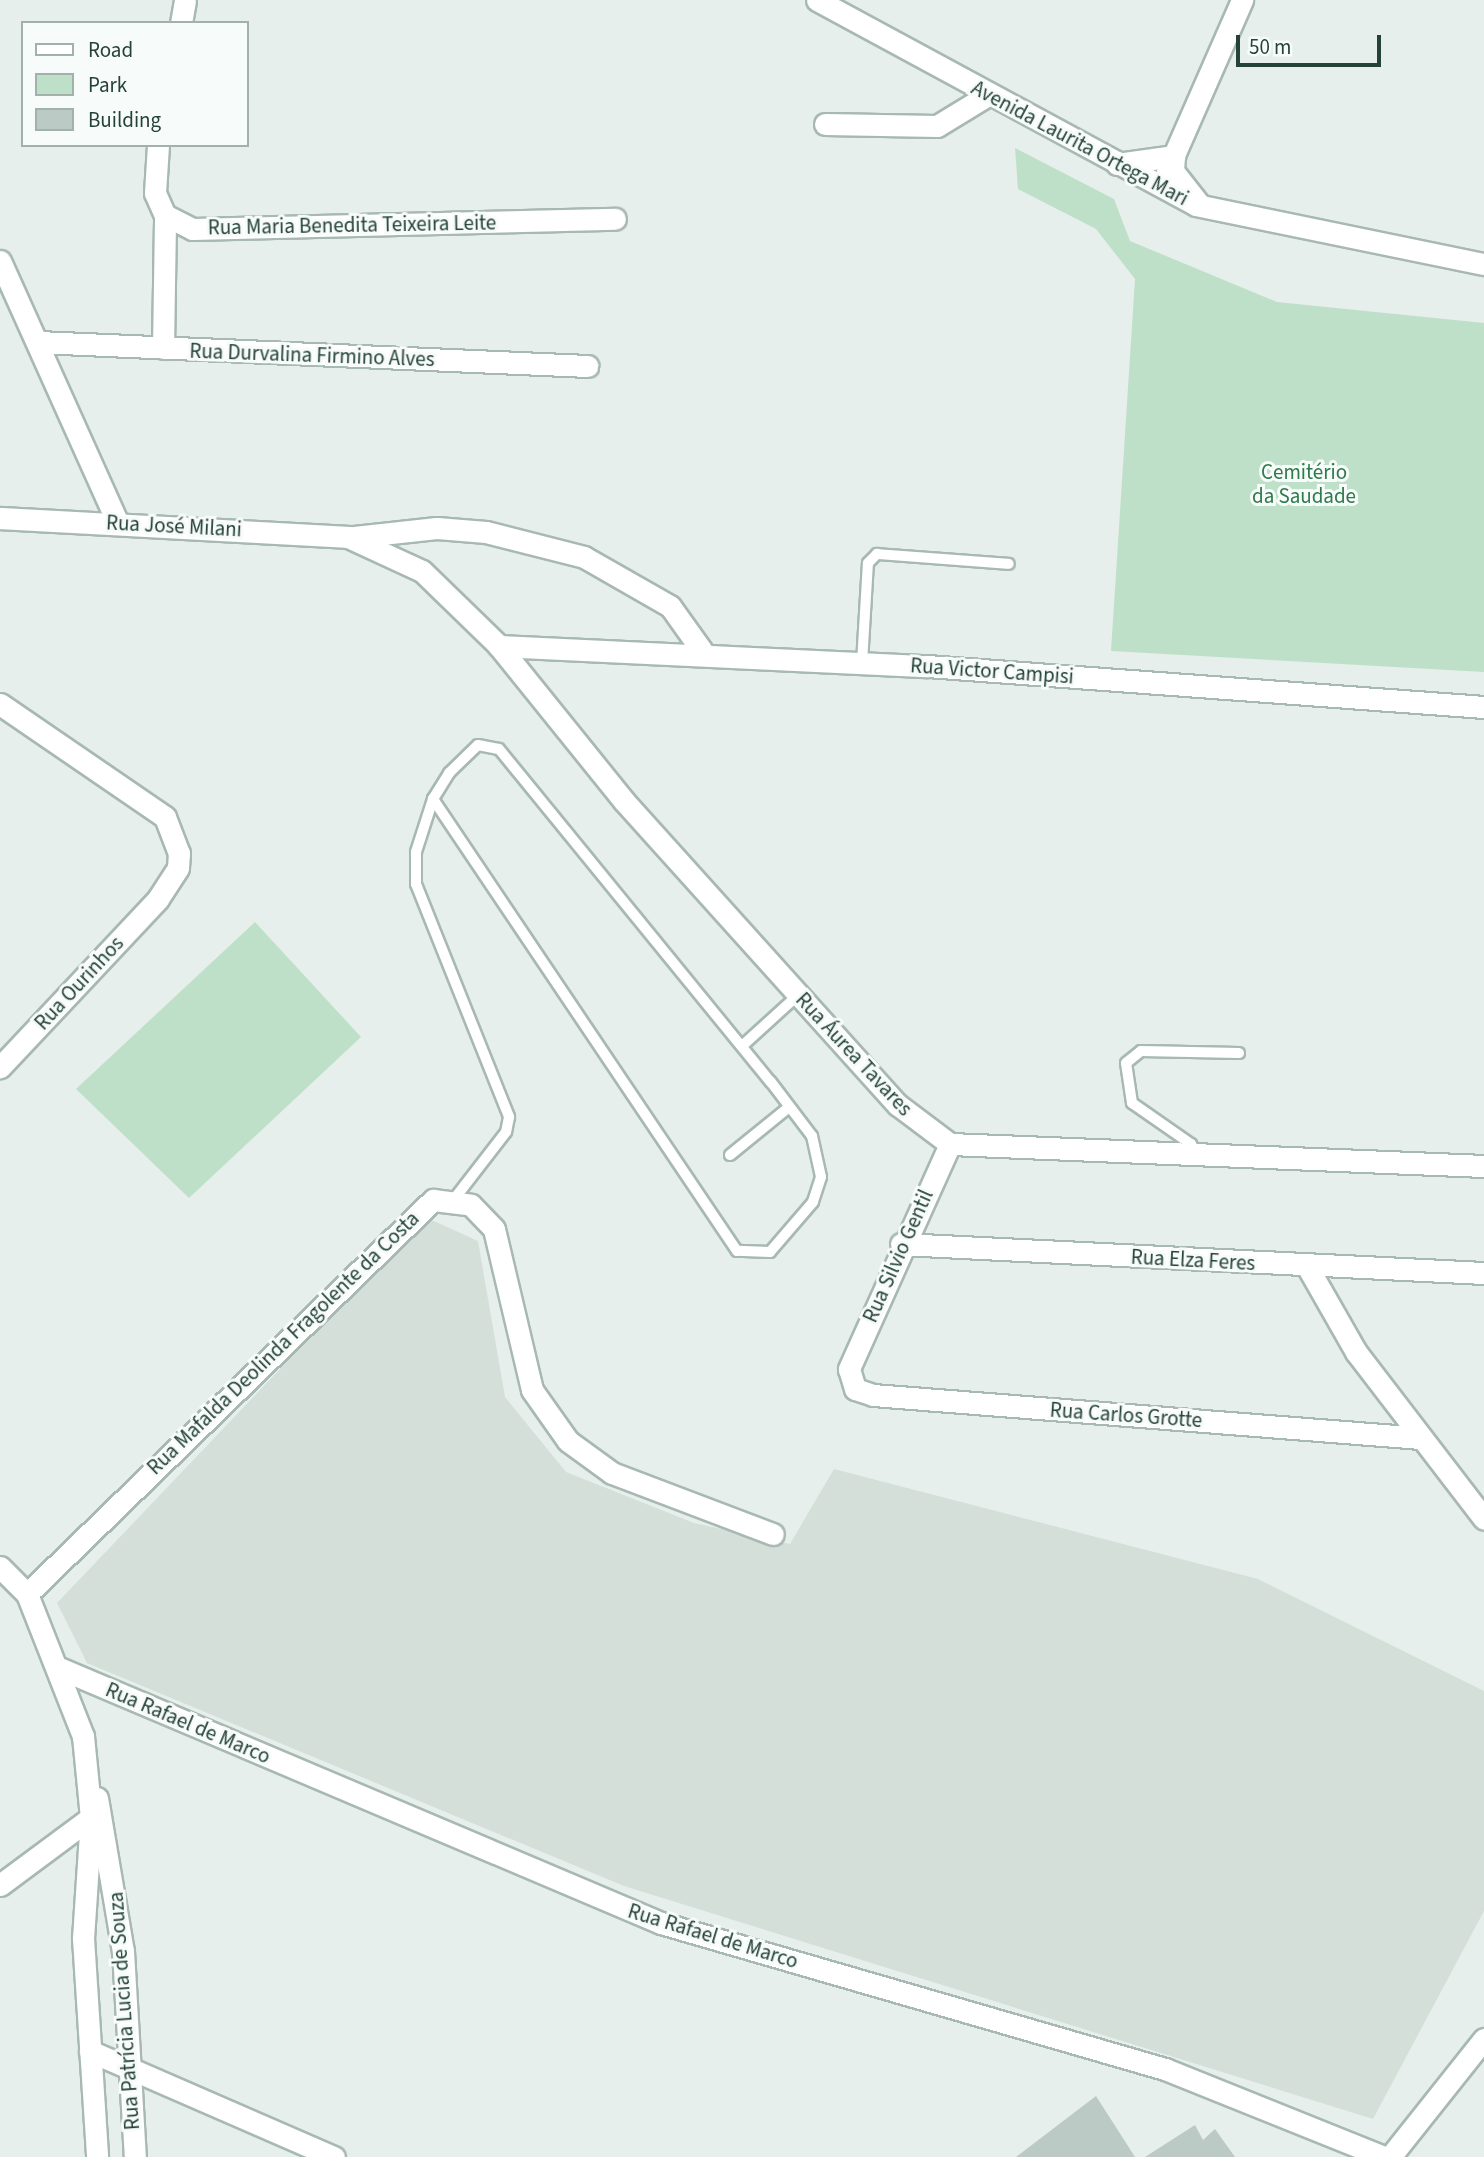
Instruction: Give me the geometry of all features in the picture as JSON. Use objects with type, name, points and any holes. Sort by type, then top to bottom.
[{"type":"street","points":[[181,21],[185,0]]},
{"type":"street","name":"Avenida Laurita Ortega Mari","points":[[817,0],[1159,189],[1201,206],[1484,264]]},
{"type":"street","points":[[1159,189],[1242,0]]},
{"type":"street","points":[[825,124],[937,126],[988,94]]},
{"type":"street","points":[[158,147],[155,193],[165,215],[163,348]]},
{"type":"street","points":[[1115,164],[1174,156]]},
{"type":"street","points":[[1174,156],[1173,171],[1201,206]]},
{"type":"street","name":"Rua Maria Benedita Teixeira Leite","points":[[165,215],[193,229],[235,231],[615,219]]},
{"type":"street","points":[[0,261],[118,523]]},
{"type":"street","name":"Rua Durvalina Firmino Alves","points":[[38,342],[587,366]]},
{"type":"street","name":"Rua José Milani","points":[[0,518],[348,537],[437,528],[486,532],[584,557],[670,606],[705,655]]},
{"type":"street","name":"Rua José Milani","points":[[348,537],[422,570],[499,646]]},
{"type":"street","name":"Rua Victor Campisi","points":[[499,646],[862,663],[1484,707]]},
{"type":"street","name":"Rua Áurea Tavares","points":[[499,646],[624,801],[798,995],[898,1105],[950,1144]]},
{"type":"street","name":"Rua Ourinhos","points":[[0,704],[165,817],[178,868],[158,899],[0,1067]]},
{"type":"street","points":[[950,1144],[1197,1158],[1484,1166]]},
{"type":"street","name":"Rua Silvio Gentil","points":[[849,1369],[901,1244],[950,1144]]},
{"type":"street","points":[[455,1198],[486,1215],[494,1229],[531,1390],[568,1441],[612,1473],[774,1534]]},
{"type":"street","name":"Rua Mafalda Deolinda Fragolente da Costa","points":[[27,1594],[412,1215],[433,1200],[455,1198]]},
{"type":"street","name":"Rua Elza Feres","points":[[901,1244],[1484,1273]]},
{"type":"street","points":[[1307,1266],[1356,1352],[1484,1518]]},
{"type":"street","name":"Rua Carlos Grotte","points":[[849,1369],[855,1389],[873,1395],[1420,1438]]},
{"type":"street","name":"Rua Patrícia Lucia de Souza","points":[[0,1567],[27,1594],[59,1668],[90,1784],[123,1951],[135,2157]]},
{"type":"street","name":"Rua Rafael de Marco","points":[[59,1668],[661,1923],[1165,2069],[1330,2132],[1384,2157]]},
{"type":"street","points":[[0,1885],[96,1814]]},
{"type":"street","name":"Rua Patrícia Lucia de Souza","points":[[96,1814],[83,1938],[97,2157]]},
{"type":"street","points":[[1391,2157],[1484,2039]]},
{"type":"street","points":[[90,2052],[334,2157]]},
{"type":"street","points":[[1330,2132],[1345,2157]]},
{"type":"lane","points":[[862,663],[868,563],[877,554],[1009,564]]},
{"type":"lane","points":[[433,799],[737,1251],[750,1256],[770,1252],[790,1234],[821,1177],[812,1136],[742,1046],[499,749],[478,746],[449,773],[433,799],[416,852],[416,884],[509,1118],[506,1132],[455,1198]]},
{"type":"lane","points":[[742,1046],[798,995]]},
{"type":"lane","points":[[1197,1158],[1192,1144],[1132,1103],[1126,1063],[1141,1051],[1239,1054]]},
{"type":"lane","points":[[730,1155],[789,1107]]},
{"type":"shaded area","points":[[425,1217],[478,1241],[505,1397],[566,1472],[694,1523],[790,1544],[834,1469],[1258,1579],[1484,1691],[1484,1911],[1373,2119],[624,1886],[87,1663],[57,1603]]},
{"type":"green space","name":"Cemitério da Saudade","points":[[1015,148],[1114,199],[1130,241],[1277,302],[1484,323],[1484,672],[1111,651],[1135,279],[1096,229],[1018,189]]},
{"type":"green space","points":[[255,922],[361,1037],[189,1198],[76,1089]]},
{"type":"building","points":[[1096,2096],[1135,2157],[1016,2157]]},
{"type":"building","points":[[1195,2125],[1203,2140],[1215,2129],[1235,2157],[1145,2157]]}]
